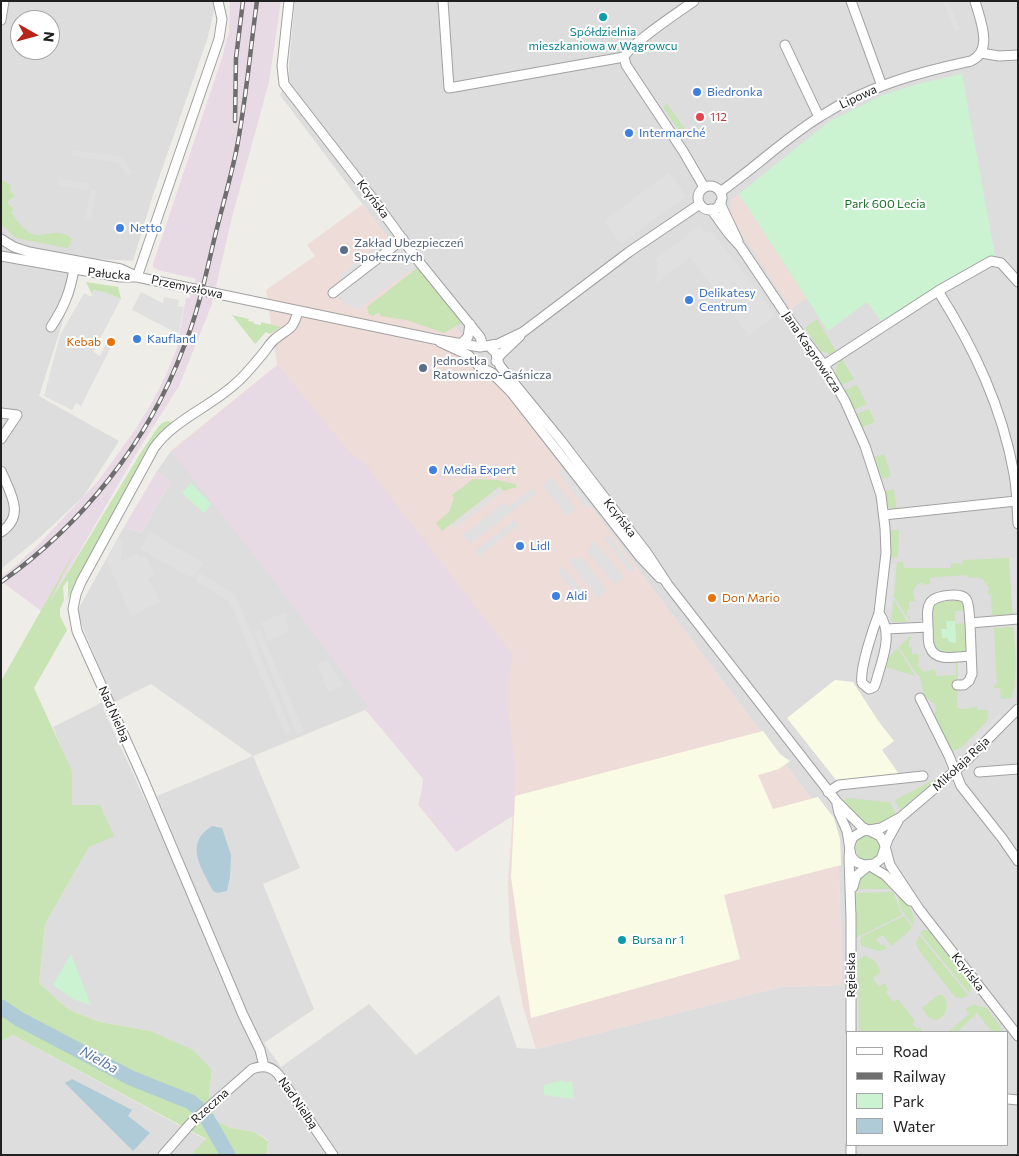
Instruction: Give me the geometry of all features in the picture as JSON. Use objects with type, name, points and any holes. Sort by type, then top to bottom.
[{"type":"street","points":[[1,20],[4,1]]},
{"type":"street","name":"Przemysłowa","points":[[218,1],[222,18],[221,32],[137,276],[434,339],[484,346]]},
{"type":"street","name":"Kcyńska","points":[[289,1],[282,66],[282,76],[286,86],[480,337],[484,346]]},
{"type":"street","points":[[443,1],[449,88],[624,57]]},
{"type":"street","points":[[694,1],[643,39],[627,52],[624,57],[626,65],[683,151],[704,187]]},
{"type":"street","points":[[851,1],[882,86]]},
{"type":"street","points":[[975,1],[984,40],[981,53],[1000,56],[1018,55]]},
{"type":"street","points":[[785,45],[819,117]]},
{"type":"street","name":"Lipowa","points":[[720,192],[819,117],[845,102],[913,75],[971,61],[981,53]]},
{"type":"street","points":[[714,186],[720,192],[720,203],[716,207],[706,209],[700,204],[699,193],[704,187],[714,186]]},
{"type":"street","name":"Jana Kasprowicza","points":[[720,203],[740,246]]},
{"type":"street","points":[[523,332],[498,344],[484,346],[475,352],[474,360],[480,367],[485,369],[494,365],[497,359],[523,332],[629,252],[700,204]]},
{"type":"street","name":"Jana Kasprowicza","points":[[711,209],[740,246],[798,332],[824,366],[845,401],[865,446],[879,486],[884,515],[886,553],[879,613],[861,674],[862,683],[866,688],[871,688],[876,682],[888,638],[884,620],[879,613]]},
{"type":"street","name":"Pałucka","points":[[1,239],[14,247],[29,252],[121,268],[137,276]]},
{"type":"street","points":[[333,293],[403,239]]},
{"type":"street","name":"Pałucka","points":[[1,256],[120,277],[137,276]]},
{"type":"street","points":[[824,366],[938,291],[991,261],[1001,263],[1018,282]]},
{"type":"street","points":[[51,327],[65,303],[72,285],[74,269]]},
{"type":"street","points":[[938,291],[973,350],[987,382],[1016,475],[1018,524]]},
{"type":"street","name":"Nad Nielbą","points":[[298,311],[292,326],[287,332],[275,339],[240,380],[204,408],[172,427],[162,436],[81,582],[73,609],[77,631],[84,648],[142,776],[243,1016],[260,1050],[264,1066],[273,1069],[278,1074],[333,1155]]},
{"type":"street","points":[[461,344],[468,337],[470,324]]},
{"type":"street","name":"Przemysłowa","points":[[434,339],[474,360]]},
{"type":"street","points":[[484,346],[496,353],[497,359]]},
{"type":"street","name":"Kcyńska","points":[[497,359],[504,371],[559,438],[647,553],[668,585],[828,792],[862,827],[870,831]]},
{"type":"street","name":"Kcyńska","points":[[485,369],[498,378],[520,401],[641,558],[668,585]]},
{"type":"street","points":[[1,413],[17,415],[1,439]]},
{"type":"street","points":[[1,471],[16,510],[12,521],[1,532]]},
{"type":"street","points":[[884,515],[1016,501]]},
{"type":"street","points":[[957,686],[964,685],[969,681],[972,674],[970,623],[966,599],[959,596],[936,597],[930,600],[928,626],[930,647],[934,655],[940,657],[971,656]]},
{"type":"street","points":[[970,623],[1018,619]]},
{"type":"street","points":[[886,629],[928,626]]},
{"type":"street","points":[[920,698],[965,792],[1017,859]]},
{"type":"street","name":"Mikołaja Reja","points":[[870,831],[881,828],[901,817],[955,772],[1018,709]]},
{"type":"street","points":[[979,772],[1018,769]]},
{"type":"street","points":[[828,792],[839,785],[923,776]]},
{"type":"street","name":"Kcyńska","points":[[837,802],[839,813],[847,831],[850,850]]},
{"type":"street","name":"Mikołaja Reja","points":[[885,847],[892,830],[901,817]]},
{"type":"street","points":[[863,831],[870,831],[880,836],[885,847],[881,859],[869,866],[856,862],[851,856],[852,840],[856,834],[863,831]]},
{"type":"street","name":"Kcyńska","points":[[885,847],[890,865],[919,909],[1018,1036]]},
{"type":"street","name":"Rgielska","points":[[850,850],[851,1031]]},
{"type":"street","name":"Kcyńska","points":[[869,866],[885,875],[919,909]]},
{"type":"street","name":"Rgielska","points":[[851,918],[856,876],[869,866]]},
{"type":"street","name":"Rzeczna","points":[[163,1155],[196,1118],[252,1069],[264,1066]]},
{"type":"shaded area","points":[[1,1],[216,1],[208,37],[153,195],[133,261],[83,258],[39,396],[119,441],[83,497],[39,538],[1,569]]},
{"type":"shaded area","points":[[230,1],[281,1],[269,82],[232,217],[212,304],[179,386],[136,454],[44,613],[1,581],[1,577],[37,546],[99,480],[151,404],[177,348],[186,298],[190,298],[196,279],[158,270],[153,267],[153,264],[222,58],[229,31]]},
{"type":"shaded area","points":[[295,1],[1018,1],[1018,1155],[266,1155],[268,1140],[254,1132],[231,1128],[216,1122],[209,1095],[212,1070],[150,1031],[100,1022],[69,1010],[39,983],[45,924],[89,847],[72,805],[71,771],[53,727],[111,696],[78,615],[80,606],[124,527],[141,533],[170,483],[157,471],[172,450],[298,608],[371,706],[253,756],[300,868],[263,884],[314,1009],[264,1043],[281,1067],[369,1004],[416,1055],[499,995],[517,1048],[536,1049],[781,987],[842,985],[838,834],[280,95],[289,75]],"holes":[[[151,684],[253,756],[157,796],[202,905],[145,800],[103,708]]]},
{"type":"shaded area","points":[[943,1],[949,1],[960,30],[955,32]]},
{"type":"shaded area","points":[[73,150],[121,157],[133,172],[128,176],[117,162],[72,156]]},
{"type":"shaded area","points":[[669,172],[686,196],[621,244],[604,221]]},
{"type":"shaded area","points":[[59,179],[90,183],[89,190],[58,186]]},
{"type":"shaded area","points":[[91,189],[97,190],[91,220],[85,219]]},
{"type":"shaded area","points":[[739,194],[807,298],[791,309],[730,216],[731,200]]},
{"type":"shaded area","points":[[363,204],[838,834],[842,985],[781,987],[536,1049],[523,1007],[510,939],[508,882],[513,811],[455,850],[418,805],[425,777],[365,710],[370,707],[298,608],[172,450],[277,365],[266,290],[315,256],[307,245]]},
{"type":"shaded area","points":[[699,226],[703,231],[712,232],[776,315],[749,336],[690,257],[655,284],[658,265],[654,260]]},
{"type":"shaded area","points":[[401,236],[420,263],[357,310],[327,292],[341,281],[339,276],[380,244],[384,248]]},
{"type":"shaded area","points":[[93,290],[121,299],[93,352],[100,356],[106,344],[111,347],[81,406],[76,403],[72,410],[44,396],[60,335],[84,293],[91,297]]},
{"type":"shaded area","points":[[141,292],[163,303],[164,297],[179,300],[178,306],[184,307],[179,332],[171,330],[132,310]]},
{"type":"shaded area","points":[[278,365],[350,453],[364,463],[513,655],[507,683],[515,765],[514,815],[456,852],[420,805],[423,779],[366,710],[368,706],[255,556],[172,452]]},
{"type":"shaded area","points":[[563,469],[591,505],[587,509],[558,472]]},
{"type":"shaded area","points":[[157,471],[170,483],[141,533],[124,527]]},
{"type":"shaded area","points":[[552,477],[576,509],[567,516],[542,485]]},
{"type":"shaded area","points":[[500,487],[503,491],[454,529],[451,525]]},
{"type":"shaded area","points":[[532,488],[536,493],[470,544],[463,535],[504,502],[508,507]]},
{"type":"shaded area","points":[[515,520],[519,525],[479,556],[475,551]]},
{"type":"shaded area","points":[[150,532],[203,563],[194,579],[140,549]]},
{"type":"shaded area","points":[[609,535],[635,569],[630,573],[604,538]]},
{"type":"shaded area","points":[[118,538],[123,541],[121,561],[138,554],[140,558],[146,556],[155,575],[149,579],[160,601],[131,616],[107,561]]},
{"type":"shaded area","points":[[595,541],[624,578],[615,585],[587,551],[592,547],[590,544]]},
{"type":"shaded area","points":[[580,556],[607,590],[598,598],[569,561],[573,557],[576,559]]},
{"type":"shaded area","points":[[1018,557],[1018,647],[1015,648],[1009,558]]},
{"type":"shaded area","points":[[889,564],[895,564],[891,609],[884,608]]},
{"type":"shaded area","points":[[563,567],[582,591],[577,596],[558,571]]},
{"type":"shaded area","points":[[199,573],[232,592],[239,602],[291,731],[285,734],[231,606],[226,599],[195,581]]},
{"type":"shaded area","points":[[286,612],[288,616],[285,618],[289,631],[268,641],[261,622]]},
{"type":"shaded area","points":[[877,624],[885,636],[872,684],[869,686],[863,675]]},
{"type":"shaded area","points":[[260,629],[304,731],[297,734],[254,632]]},
{"type":"shaded area","points":[[958,656],[971,656],[972,674],[958,686]]},
{"type":"shaded area","points":[[327,660],[344,685],[328,692],[317,665]]},
{"type":"shaded area","points":[[835,680],[853,682],[894,741],[882,750],[899,774],[836,780],[787,718]]},
{"type":"shaded area","points":[[1000,713],[1007,720],[978,749],[972,740]]},
{"type":"shaded area","points":[[763,731],[780,754],[790,761],[779,769],[758,775],[773,809],[818,797],[834,818],[840,839],[841,865],[724,895],[740,959],[531,1018],[511,877],[515,796]]},
{"type":"shaded area","points":[[13,1035],[206,1140],[191,1155],[1,1155],[1,1041]]},
{"type":"green space","name":"Park 600 Lecia","points":[[962,74],[995,256],[923,296],[882,322],[867,302],[828,331],[739,194],[830,121],[883,95],[918,84]]},
{"type":"green space","points":[[667,104],[687,132],[682,135],[663,107]]},
{"type":"green space","points":[[1,180],[11,185],[10,191],[14,196],[7,202],[14,210],[11,212],[24,229],[35,235],[62,233],[71,239],[70,245],[67,248],[16,238],[1,224]]},
{"type":"green space","points":[[420,266],[463,322],[444,333],[406,320],[380,316],[380,313],[374,316],[369,315],[367,307]]},
{"type":"green space","points":[[86,282],[118,287],[121,299],[93,290],[92,294]]},
{"type":"green space","points":[[232,315],[249,319],[248,321],[254,322],[254,324],[261,325],[261,322],[281,327],[270,334],[266,332],[255,344]]},
{"type":"green space","points":[[817,319],[836,351],[832,355],[821,351],[805,328]]},
{"type":"green space","points":[[842,359],[854,379],[840,386],[836,369]]},
{"type":"green space","points":[[857,385],[867,404],[854,410],[843,391]]},
{"type":"green space","points":[[869,409],[875,422],[862,427],[856,414]]},
{"type":"green space","points":[[167,421],[173,422],[163,430],[147,451],[115,513],[73,587],[68,600],[68,580],[63,587],[64,600],[60,609],[60,616],[67,630],[34,688],[72,771],[72,805],[100,805],[114,836],[89,847],[45,924],[39,983],[69,1010],[100,1022],[150,1031],[193,1050],[212,1070],[209,1095],[216,1121],[231,1128],[254,1132],[268,1141],[266,1155],[191,1155],[206,1139],[13,1035],[1,1041],[1,681],[77,547],[48,605],[140,454],[158,427]]},
{"type":"green space","points":[[884,454],[891,475],[882,479],[875,457]]},
{"type":"green space","points":[[473,479],[497,480],[515,484],[517,487],[503,491],[499,487],[442,531],[436,523],[449,512],[454,498],[452,495]]},
{"type":"green space","points":[[191,483],[211,504],[204,513],[182,493]]},
{"type":"green space","points":[[894,489],[897,511],[887,505],[885,491]]},
{"type":"green space","points":[[891,530],[899,530],[898,557],[891,558]]},
{"type":"green space","points":[[1009,558],[1013,615],[992,615],[991,595],[988,595],[989,587],[984,583],[984,580],[977,577],[968,578],[968,575],[930,578],[930,584],[923,585],[923,583],[919,583],[913,590],[915,601],[909,602],[909,609],[907,610],[907,616],[910,616],[910,621],[894,597],[897,562],[903,562],[904,568],[951,568],[951,563],[962,564],[963,560]]},
{"type":"green space","points":[[894,600],[907,622],[893,622],[891,619]]},
{"type":"green space","points":[[959,600],[964,603],[965,611],[955,611],[955,621],[947,621],[947,629],[941,629],[948,638],[956,642],[955,624],[966,623],[967,647],[964,652],[949,654],[938,652],[935,648],[932,608],[935,603]]},
{"type":"green space","points":[[946,621],[955,621],[956,642],[954,643],[948,641],[948,638],[942,638],[941,629],[947,629]]},
{"type":"green space","points":[[1014,627],[1015,684],[1011,698],[1001,699],[1000,688],[994,688],[994,685],[997,684],[994,628]]},
{"type":"green space","points":[[911,635],[909,647],[912,647],[912,654],[919,654],[918,666],[924,672],[935,669],[936,676],[956,675],[955,656],[958,656],[957,708],[977,707],[977,710],[988,710],[986,722],[961,748],[950,752],[934,719],[936,706],[924,695],[920,677],[899,647]]},
{"type":"green space","points":[[898,648],[915,676],[886,667],[889,657]]},
{"type":"green space","points":[[945,774],[900,810],[895,800]]},
{"type":"green space","points":[[847,798],[888,802],[896,814],[879,825],[866,825],[855,816],[843,801]]},
{"type":"green space","points":[[868,836],[876,840],[880,848],[876,856],[868,860],[860,856],[856,848],[860,840]]},
{"type":"green space","points":[[870,870],[874,871],[893,889],[857,889],[861,877]]},
{"type":"green space","points":[[893,892],[902,915],[856,938],[856,893]]},
{"type":"green space","points":[[897,893],[912,911],[913,925],[901,909]]},
{"type":"green space","points":[[904,916],[912,927],[907,933],[891,946],[883,935],[876,939],[881,946],[883,944],[887,949],[879,951],[862,946],[861,937]]},
{"type":"green space","points":[[923,930],[930,932],[965,977],[971,986],[970,994],[920,933]]},
{"type":"green space","points":[[919,935],[968,995],[961,998],[954,996],[918,949],[916,943]]},
{"type":"green space","points":[[71,954],[91,1005],[73,999],[53,985]]},
{"type":"green space","points":[[865,956],[873,960],[879,967],[880,973],[873,978],[879,987],[884,983],[888,989],[886,992],[893,1002],[898,999],[915,1021],[912,1024],[917,1029],[920,1027],[922,1031],[859,1031],[858,960]]},
{"type":"green space","points":[[938,995],[943,995],[947,1007],[943,1016],[935,1020],[929,1018],[922,1008]]},
{"type":"green space","points":[[975,1004],[987,1008],[1003,1031],[991,1031],[977,1013],[958,1031],[949,1031],[969,1014],[965,1009]]},
{"type":"green space","points":[[564,1080],[565,1083],[572,1081],[574,1099],[544,1095],[544,1085]]},
{"type":"water","points":[[212,826],[222,828],[231,855],[227,891],[218,893],[213,891],[200,866],[197,849],[198,841],[203,833]]},
{"type":"water","points":[[72,1079],[132,1110],[128,1116],[150,1133],[133,1151],[65,1083]]},
{"type":"waterway","name":"Nielba","points":[[1,1007],[19,1019],[131,1078],[191,1102],[199,1109]]},
{"type":"waterway","name":"Nielba","points":[[208,1120],[228,1155]]},
{"type":"railway","points":[[235,121],[236,58],[243,1]]},
{"type":"railway","points":[[1,582],[59,535],[85,508],[131,449],[151,417],[168,383],[188,335],[197,307],[234,162],[243,114],[257,1]]},
{"type":"place","name":"Spółdzielnia mieszkaniowa w Wągrowcu","points":[[603,17]]},
{"type":"place","name":"Biedronka","points":[[697,92]]},
{"type":"place","name":"112","points":[[700,117]]},
{"type":"place","name":"Intermarché","points":[[629,133]]},
{"type":"place","name":"Netto","points":[[120,228]]},
{"type":"place","name":"Zakład Ubezpieczeń Społecznych","points":[[344,250]]},
{"type":"place","name":"Delikatesy Centrum","points":[[689,300]]},
{"type":"place","name":"Kaufland","points":[[137,339]]},
{"type":"place","name":"Kebab","points":[[111,342]]},
{"type":"place","name":"Jednostka Ratowniczo-Gaśnicza","points":[[423,368]]},
{"type":"place","name":"Media Expert","points":[[433,470]]},
{"type":"place","name":"Lidl","points":[[520,546]]},
{"type":"place","name":"Aldi","points":[[556,596]]},
{"type":"place","name":"Don Mario","points":[[712,598]]},
{"type":"place","name":"Bursa nr 1","points":[[622,940]]}]
